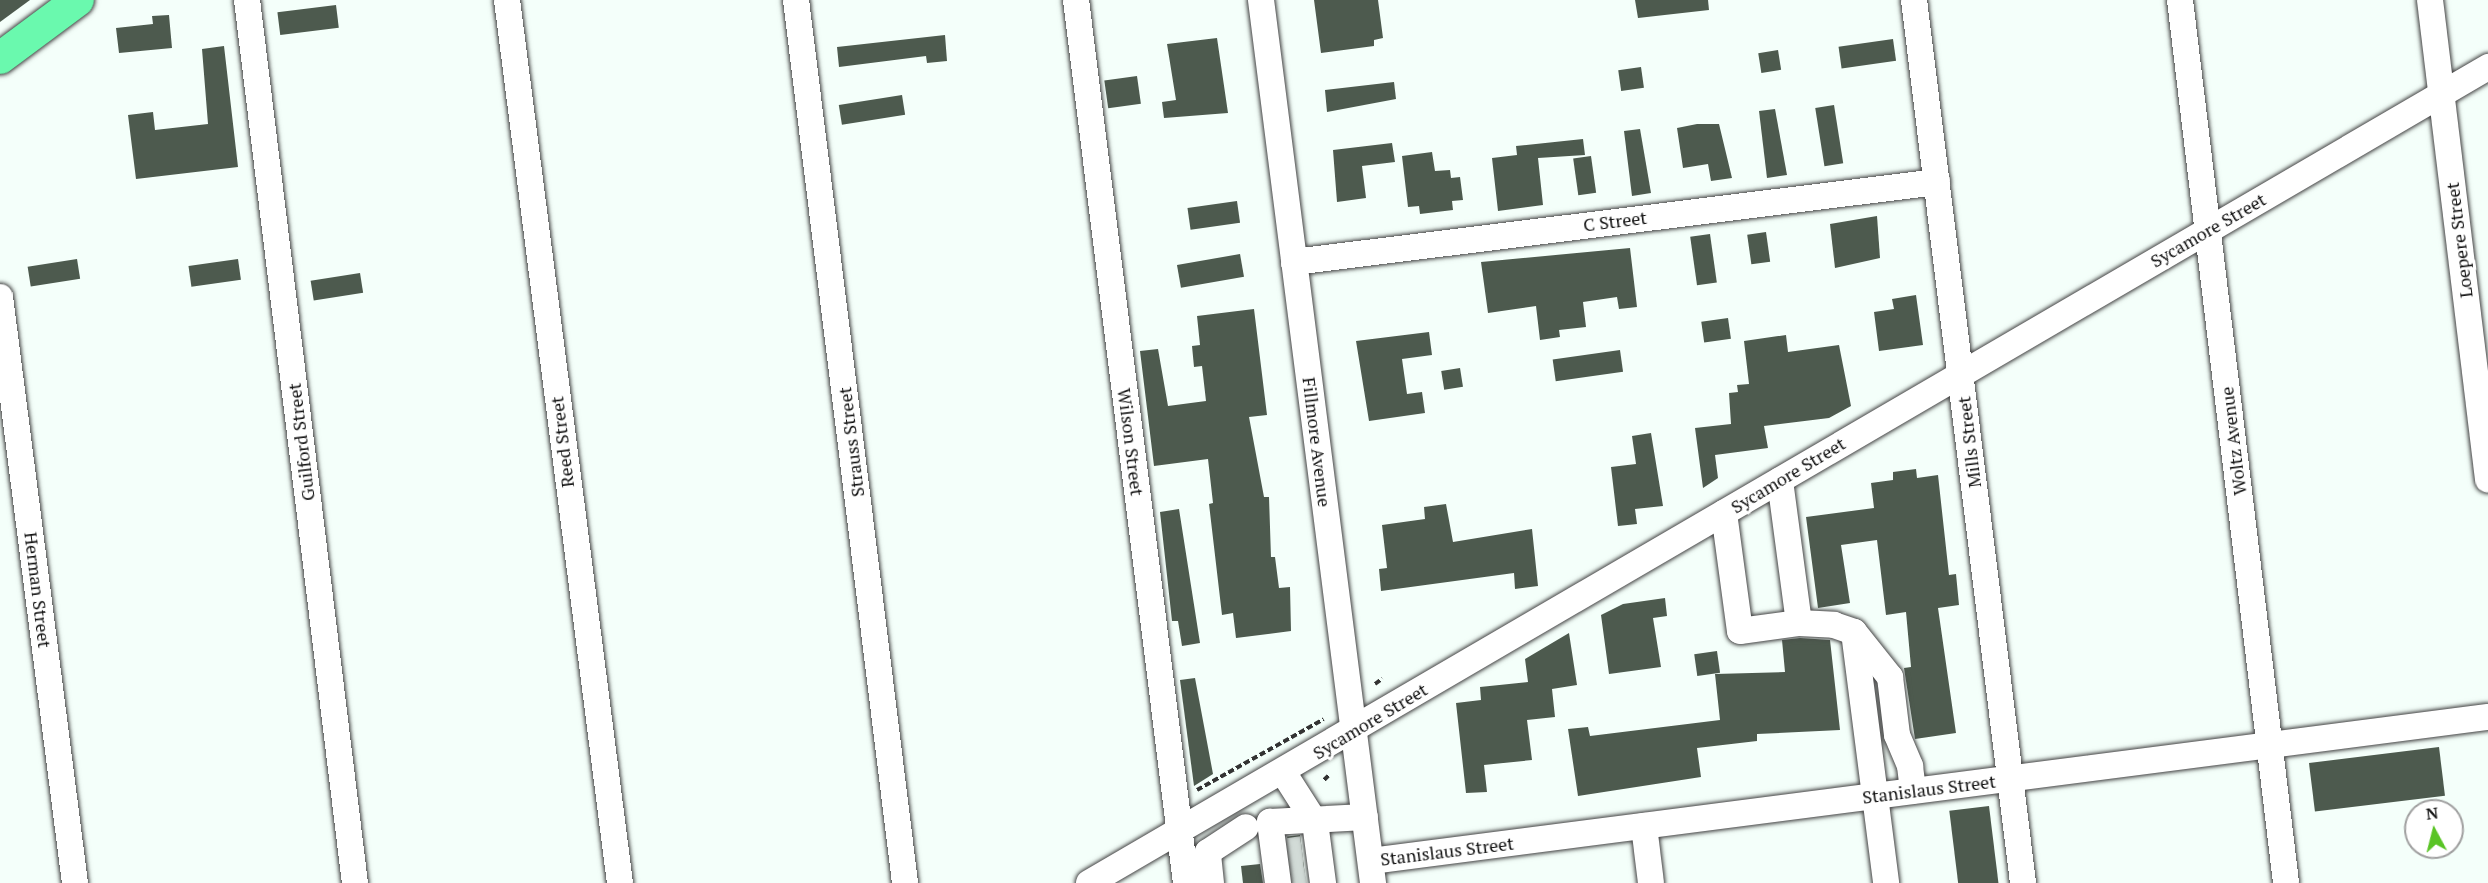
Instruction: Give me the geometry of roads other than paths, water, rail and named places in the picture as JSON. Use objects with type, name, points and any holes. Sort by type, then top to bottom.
[{"type":"main road","points":[[0,58],[78,0]]},
{"type":"street","name":"Guilford Street","points":[[247,0],[355,883]]},
{"type":"street","name":"Reed Street","points":[[507,0],[620,883]]},
{"type":"street","name":"Strauss Street","points":[[796,0],[905,883]]},
{"type":"street","name":"Wilson Street","points":[[1076,0],[1184,872]]},
{"type":"street","name":"Fillmore Avenue","points":[[1261,0],[1372,872]]},
{"type":"street","name":"Mills Street","points":[[1914,0],[2023,883]]},
{"type":"street","name":"Woltz Avenue","points":[[2180,0],[2286,883]]},
{"type":"street","name":"Loepere Street","points":[[2430,0],[2488,480]]},
{"type":"street","name":"Sycamore Street","points":[[1089,883],[1354,731],[1961,373],[2488,67]]},
{"type":"street","name":"C Street","points":[[1294,262],[1937,182]]},
{"type":"street","name":"Herman Street","points":[[0,297],[75,883]]},
{"type":"street","points":[[1780,480],[1799,623]]},
{"type":"street","points":[[1724,513],[1740,631],[1799,623],[1834,625],[1854,632],[1890,677],[1897,735],[1910,766],[1913,791]]},
{"type":"street","points":[[1854,632],[1886,883]]},
{"type":"street","name":"Stanislaus Street","points":[[1372,872],[1644,826],[2488,717]]},
{"type":"street","points":[[1283,772],[1298,862]]},
{"type":"street","points":[[1231,801],[1298,862]]},
{"type":"street","points":[[1298,862],[1365,817]]},
{"type":"street","points":[[1258,825],[1298,862]]},
{"type":"street","points":[[1184,872],[1208,852],[1258,825]]},
{"type":"street","points":[[1644,826],[1651,883]]},
{"type":"street","points":[[1208,852],[1211,883]]},
{"type":"tunnel","points":[[1281,852],[1302,849]]},
{"type":"tunnel","points":[[1284,875],[1305,871]]}]
